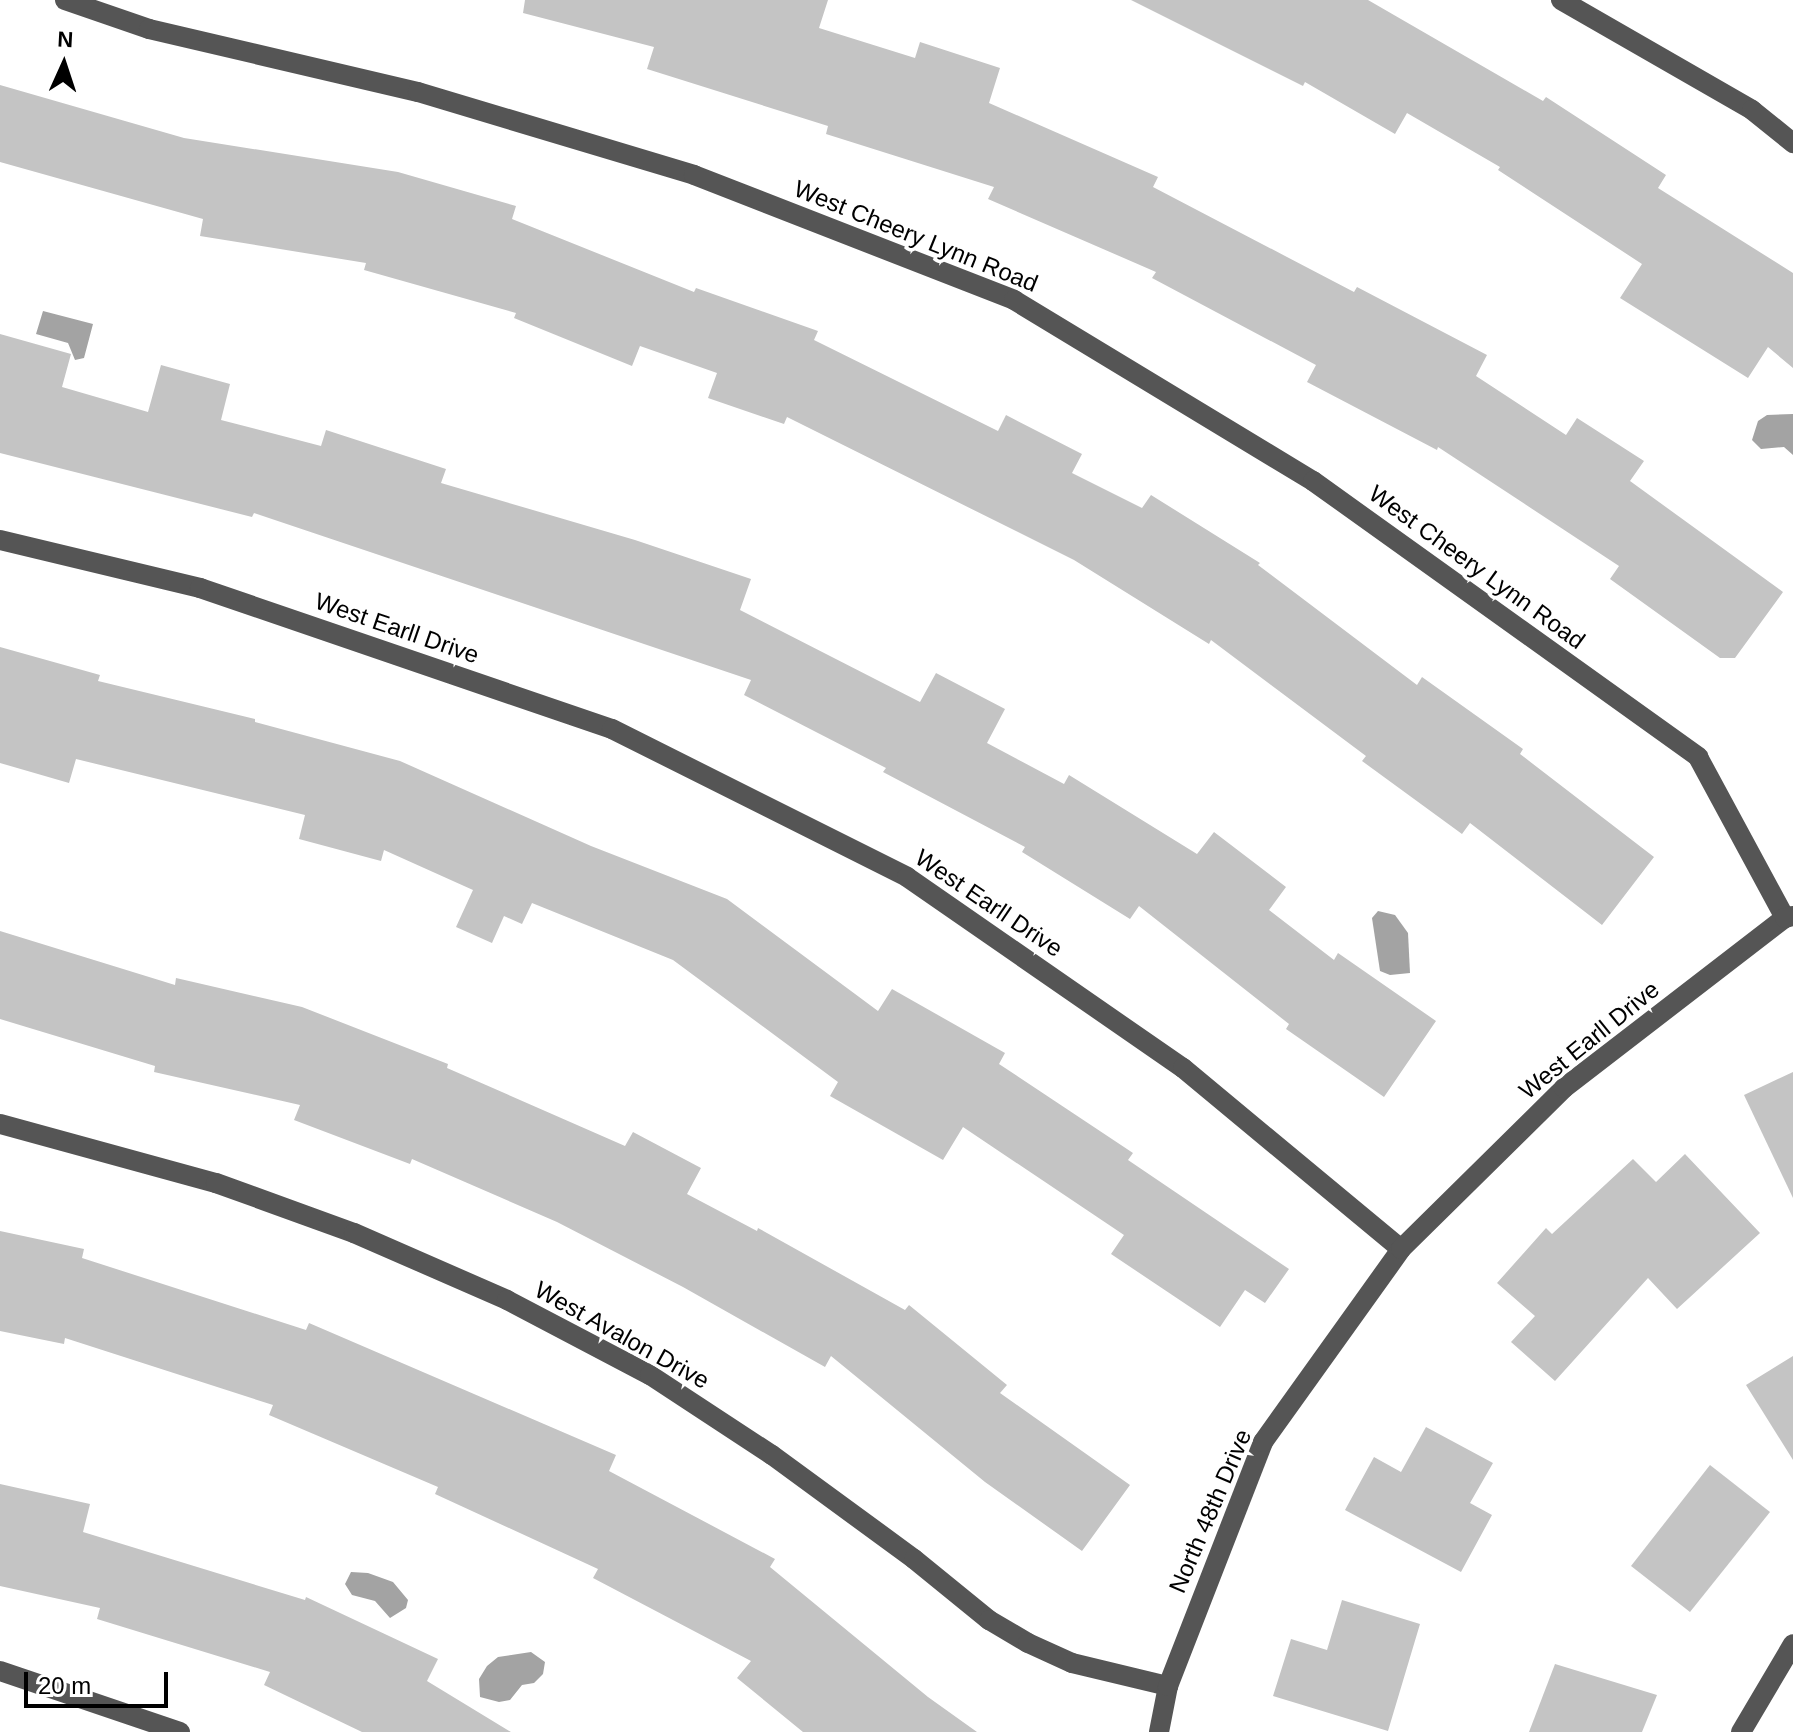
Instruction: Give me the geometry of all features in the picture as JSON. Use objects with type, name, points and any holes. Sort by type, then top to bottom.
[{"type":"street","name":"West Cheery Lynn Road","points":[[65,0],[149,29],[418,92],[694,175],[1014,300],[1313,481],[1698,757],[1789,917]]},
{"type":"street","points":[[1561,0],[1752,110],[1793,143]]},
{"type":"street","name":"West Earll Drive","points":[[0,540],[200,588],[612,729],[907,877],[1183,1068],[1401,1249],[1564,1088],[1789,917]]},
{"type":"street","name":"West Avalon Drive","points":[[0,1124],[216,1183],[354,1233],[507,1300],[675,1391],[772,1455],[914,1559],[989,1620],[1028,1643],[1072,1663],[1168,1686]]},
{"type":"street","name":"North 48th Drive","points":[[1159,1732],[1168,1686],[1263,1442],[1401,1249]]},
{"type":"street","points":[[1741,1732],[1793,1644]]},
{"type":"street","points":[[0,1671],[180,1732]]},
{"type":"shaded area","points":[[43,311],[93,324],[84,358],[75,360],[68,343],[36,334]]},
{"type":"shaded area","points":[[1793,414],[1793,455],[1784,447],[1761,449],[1752,440],[1758,421],[1767,415]]},
{"type":"shaded area","points":[[1378,911],[1395,915],[1408,933],[1410,973],[1390,975],[1380,971],[1372,918]]},
{"type":"shaded area","points":[[351,1572],[368,1573],[393,1582],[408,1600],[406,1608],[390,1618],[375,1601],[352,1595],[345,1584]]},
{"type":"shaded area","points":[[531,1652],[545,1662],[543,1674],[534,1683],[522,1685],[510,1700],[499,1702],[480,1697],[479,1679],[487,1666],[498,1657]]},
{"type":"building","points":[[525,0],[828,0],[819,28],[915,58],[920,42],[1000,68],[989,103],[1158,177],[1153,187],[1354,292],[1357,287],[1487,355],[1476,376],[1566,435],[1577,418],[1644,461],[1630,481],[1783,592],[1735,658],[1720,658],[1610,579],[1619,566],[1438,447],[1437,450],[1307,382],[1316,365],[1152,278],[1156,272],[988,199],[994,187],[826,134],[828,126],[647,69],[654,47],[523,13]]},
{"type":"building","points":[[1131,0],[1368,0],[1543,101],[1546,97],[1666,175],[1658,188],[1793,273],[1793,368],[1768,347],[1748,378],[1620,298],[1642,264],[1498,170],[1500,167],[1407,113],[1395,134],[1305,82],[1303,86]]},
{"type":"building","points":[[0,85],[184,138],[398,172],[516,206],[512,219],[694,292],[696,288],[818,331],[814,340],[998,431],[1006,415],[1082,454],[1072,473],[1142,508],[1151,495],[1260,563],[1258,565],[1417,685],[1422,677],[1523,749],[1520,754],[1654,857],[1602,925],[1470,823],[1462,834],[1362,761],[1366,756],[1211,640],[1209,644],[1074,560],[787,417],[784,424],[708,398],[717,373],[640,346],[632,366],[514,318],[516,313],[364,270],[366,263],[200,236],[203,219],[0,162]]},
{"type":"building","points":[[0,334],[71,354],[62,387],[148,412],[161,365],[230,384],[221,420],[321,446],[326,430],[446,469],[441,483],[635,540],[751,579],[740,610],[920,702],[936,673],[1005,709],[987,743],[1064,784],[1069,775],[1197,854],[1214,832],[1286,887],[1269,910],[1334,960],[1338,953],[1436,1021],[1384,1097],[1286,1029],[1289,1024],[1139,906],[1130,919],[1022,852],[1025,847],[883,772],[886,768],[744,695],[751,680],[254,513],[252,517],[0,453]]},
{"type":"building","points":[[0,647],[100,675],[98,681],[255,719],[255,722],[400,761],[591,846],[727,899],[878,1011],[892,989],[1005,1053],[999,1064],[1133,1153],[1128,1160],[1289,1269],[1265,1303],[1245,1290],[1220,1327],[1111,1254],[1124,1235],[963,1127],[943,1160],[830,1096],[838,1082],[673,960],[532,903],[522,924],[504,916],[492,943],[456,927],[473,890],[384,850],[381,861],[299,839],[305,815],[76,759],[69,783],[0,763]]},
{"type":"building","points":[[0,931],[175,985],[176,978],[302,1007],[448,1064],[447,1068],[625,1146],[633,1132],[701,1168],[687,1194],[757,1231],[758,1228],[905,1310],[909,1305],[1007,1385],[1000,1393],[1130,1485],[1082,1551],[985,1482],[831,1356],[825,1367],[683,1287],[557,1222],[412,1159],[410,1164],[294,1120],[300,1105],[154,1072],[155,1066],[0,1019]]},
{"type":"building","points":[[1793,1072],[1793,1198],[1744,1095]]},
{"type":"building","points":[[1685,1154],[1760,1233],[1677,1309],[1648,1278],[1555,1381],[1511,1342],[1535,1316],[1497,1283],[1546,1228],[1552,1234],[1633,1159],[1656,1182]]},
{"type":"building","points":[[0,1231],[84,1249],[82,1258],[306,1330],[309,1323],[616,1455],[609,1471],[775,1559],[770,1567],[928,1697],[977,1732],[803,1732],[737,1678],[751,1661],[593,1578],[598,1569],[435,1494],[438,1487],[269,1415],[273,1405],[65,1338],[64,1344],[0,1331]]},
{"type":"building","points":[[1793,1356],[1793,1460],[1746,1385]]},
{"type":"building","points":[[1426,1427],[1493,1463],[1470,1503],[1492,1515],[1461,1572],[1345,1510],[1374,1457],[1401,1472]]},
{"type":"building","points":[[1710,1465],[1770,1512],[1690,1612],[1631,1566]]},
{"type":"building","points":[[0,1484],[90,1504],[83,1532],[305,1600],[306,1597],[438,1659],[427,1681],[511,1732],[362,1732],[264,1685],[270,1672],[97,1619],[100,1608],[0,1586]]},
{"type":"building","points":[[1342,1600],[1420,1624],[1388,1731],[1273,1696],[1291,1639],[1327,1650]]},
{"type":"building","points":[[1555,1664],[1657,1695],[1642,1732],[1529,1732]]}]
